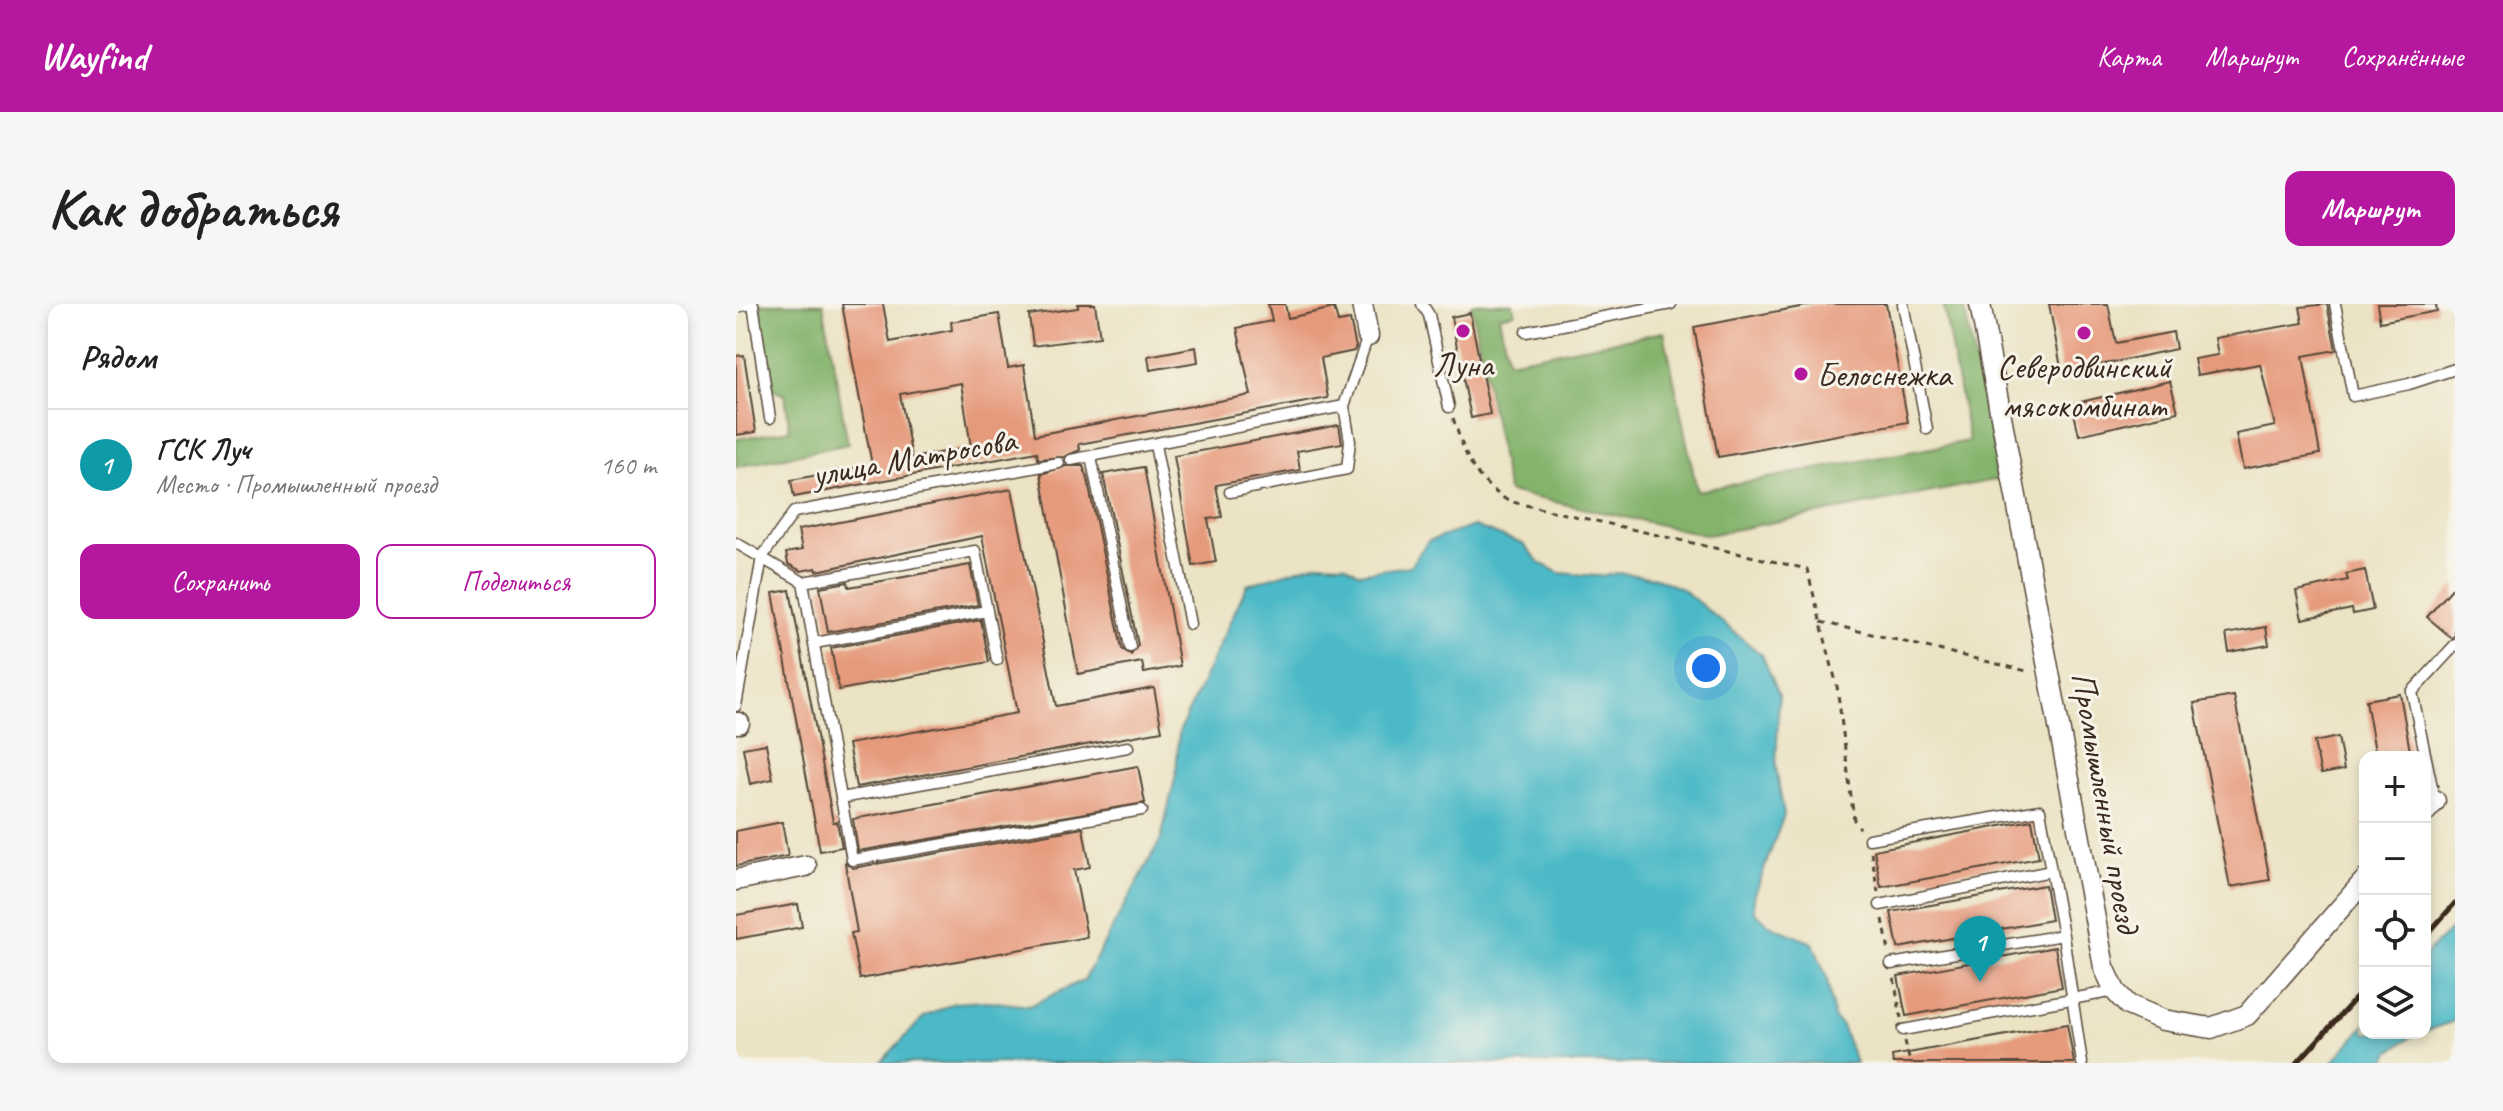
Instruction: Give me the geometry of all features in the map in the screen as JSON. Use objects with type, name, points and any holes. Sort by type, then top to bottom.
[{"type":"street","points":[[1362,304],[1368,336]]},
{"type":"street","name":"Промышленный проезд","points":[[1980,304],[2104,967],[2115,991]]},
{"type":"street","points":[[736,880],[806,866]]},
{"type":"street","points":[[2115,991],[2128,1005],[2163,1020],[2211,1028],[2247,1015],[2359,887]]},
{"type":"lane","points":[[736,307],[752,304],[770,418]]},
{"type":"lane","points":[[1422,304],[1429,315],[1449,407]]},
{"type":"lane","points":[[1526,332],[1671,304]]},
{"type":"lane","points":[[1903,304],[1927,429]]},
{"type":"lane","points":[[2335,304],[2353,396],[2409,384],[2455,369]]},
{"type":"lane","points":[[1230,492],[1347,469],[1350,441],[1344,406],[1368,336]]},
{"type":"lane","points":[[1071,460],[1344,406]]},
{"type":"lane","points":[[1155,445],[1190,624]]},
{"type":"lane","points":[[1091,457],[1130,647]]},
{"type":"lane","name":"улица Матросова","points":[[737,717],[762,557],[794,512],[1059,463]]},
{"type":"lane","points":[[736,543],[803,582],[975,551],[997,660]]},
{"type":"lane","points":[[803,582],[852,860],[1142,810]]},
{"type":"lane","points":[[815,643],[987,611]]},
{"type":"lane","points":[[2421,751],[2412,692],[2455,645]]},
{"type":"lane","points":[[841,798],[1128,747]]},
{"type":"lane","points":[[1869,839],[2040,810],[2075,999],[2082,1063]]},
{"type":"lane","points":[[1880,905],[2051,871]]},
{"type":"lane","points":[[1891,964],[2063,935]]},
{"type":"lane","points":[[1903,1030],[2115,991]]},
{"type":"path","points":[[1449,407],[1469,466],[1485,485],[1508,501],[1807,569],[1837,686],[1854,820],[1869,839]]},
{"type":"path","points":[[1820,622],[2050,677]]},
{"type":"green space","points":[[759,304],[823,304],[848,444],[736,467],[736,439],[790,430],[785,395],[773,390]]},
{"type":"green space","points":[[1471,304],[1513,304],[1515,313],[1499,316],[1508,361],[1664,332],[1697,491],[1969,441],[1943,304],[1963,304],[2000,479],[1707,535],[1508,492]]},
{"type":"water","points":[[1474,526],[1523,544],[1540,563],[1559,573],[1597,576],[1621,573],[1656,578],[1682,589],[1762,655],[1779,694],[1776,767],[1784,815],[1754,897],[1754,911],[1771,926],[1813,943],[1827,978],[1834,1018],[1842,1026],[1856,1063],[880,1063],[924,1017],[954,1003],[987,1001],[1029,1006],[1084,980],[1161,839],[1176,774],[1179,732],[1247,585],[1318,563],[1344,564],[1359,573],[1410,566],[1428,541]]},
{"type":"water","points":[[2455,925],[2455,1021],[2431,1029],[2431,967],[2431,949]]},
{"type":"water","points":[[2359,1032],[2359,1039],[2408,1039],[2390,1052],[2384,1063],[2332,1063]]},
{"type":"building","points":[[842,304],[883,304],[890,342],[952,330],[951,322],[999,314],[1008,368],[1024,365],[1035,435],[1251,395],[1237,328],[1272,321],[1268,304],[1285,304],[1288,318],[1334,308],[1338,322],[1350,320],[1356,347],[1354,351],[1321,358],[1328,398],[1079,444],[1080,450],[1064,457],[1038,459],[1037,452],[794,497],[791,480],[872,465]],"holes":[[[961,383],[971,447],[912,458],[900,394]]]},
{"type":"building","points":[[1078,304],[1095,304],[1100,337],[1033,346],[1029,315],[1078,308]]},
{"type":"building","name":"Белоснежка","points":[[1816,304],[1886,304],[1908,422],[1718,457],[1694,327]]},
{"type":"building","name":"Северодвинский мясокомбинат","points":[[2049,304],[2108,304],[2116,343],[2173,332],[2176,349],[2062,373]]},
{"type":"building","points":[[2327,304],[2336,350],[2303,356],[2320,454],[2243,469],[2236,434],[2275,426],[2260,364],[2197,375],[2194,359],[2218,355],[2215,338],[2303,323],[2300,307]]},
{"type":"building","points":[[2377,304],[2436,304],[2437,311],[2380,322]]},
{"type":"building","points":[[1470,313],[1490,414],[1471,418],[1451,317]]},
{"type":"building","points":[[1196,347],[1198,362],[1150,370],[1148,356]]},
{"type":"building","points":[[744,355],[756,432],[736,435],[736,356]]},
{"type":"building","points":[[2170,381],[2178,412],[2079,435],[2072,404]]},
{"type":"building","points":[[1339,425],[1342,443],[1297,451],[1300,470],[1216,485],[1222,517],[1208,519],[1216,562],[1193,566],[1174,456]]},
{"type":"building","points":[[1066,466],[1083,466],[1087,477],[1122,649],[1131,655],[1138,645],[1103,474],[1144,467],[1180,666],[1144,673],[1142,662],[1078,674],[1041,474]]},
{"type":"building","points":[[1012,489],[1056,706],[1154,688],[1162,731],[856,787],[848,744],[1017,713],[982,536],[817,571],[816,568],[801,571],[788,564],[786,553],[802,550],[798,530]]},
{"type":"building","points":[[970,565],[978,605],[828,632],[820,587],[848,582],[849,587]]},
{"type":"building","points":[[2365,570],[2373,610],[2353,614],[2352,609],[2302,619],[2296,591],[2348,580],[2346,574]]},
{"type":"building","points":[[2455,585],[2455,637],[2452,638],[2427,617]]},
{"type":"building","points":[[790,590],[833,822],[837,822],[842,847],[820,851],[773,593]]},
{"type":"building","points":[[981,620],[989,662],[839,690],[831,648]]},
{"type":"building","points":[[2266,627],[2269,645],[2229,652],[2226,634]]},
{"type":"building","points":[[2400,694],[2410,751],[2375,751],[2366,700]]},
{"type":"building","points":[[2234,696],[2270,880],[2230,887],[2194,703]]},
{"type":"building","points":[[2338,737],[2344,770],[2321,774],[2314,742]]},
{"type":"building","points":[[766,744],[773,779],[750,784],[743,748]]},
{"type":"building","points":[[1138,766],[1145,803],[858,851],[853,819]]},
{"type":"building","points":[[2032,820],[2039,858],[1881,887],[1874,850]]},
{"type":"building","points":[[782,822],[788,856],[736,866],[736,831]]},
{"type":"building","points":[[1083,828],[1090,867],[1074,870],[1087,937],[860,979],[851,933],[857,932],[845,863],[853,868]]},
{"type":"building","points":[[2045,885],[2051,920],[1898,948],[1891,912]]},
{"type":"building","points":[[798,904],[802,927],[736,939],[736,915]]},
{"type":"building","points":[[2055,947],[2062,987],[1906,1016],[1898,976]]},
{"type":"building","points":[[2067,1024],[2074,1063],[1893,1063],[1892,1056]]},
{"type":"railway","points":[[2431,930],[2455,903]]},
{"type":"railway","points":[[2297,1063],[2359,995]]},
{"type":"place","name":"Луна","points":[[1463,331]]},
{"type":"place","name":"Северодвинский мясокомбинат","points":[[2084,333]]},
{"type":"place","name":"Белоснежка","points":[[1801,374]]},
{"type":"place","name":"ГСК Луч","points":[[1980,982]]}]
